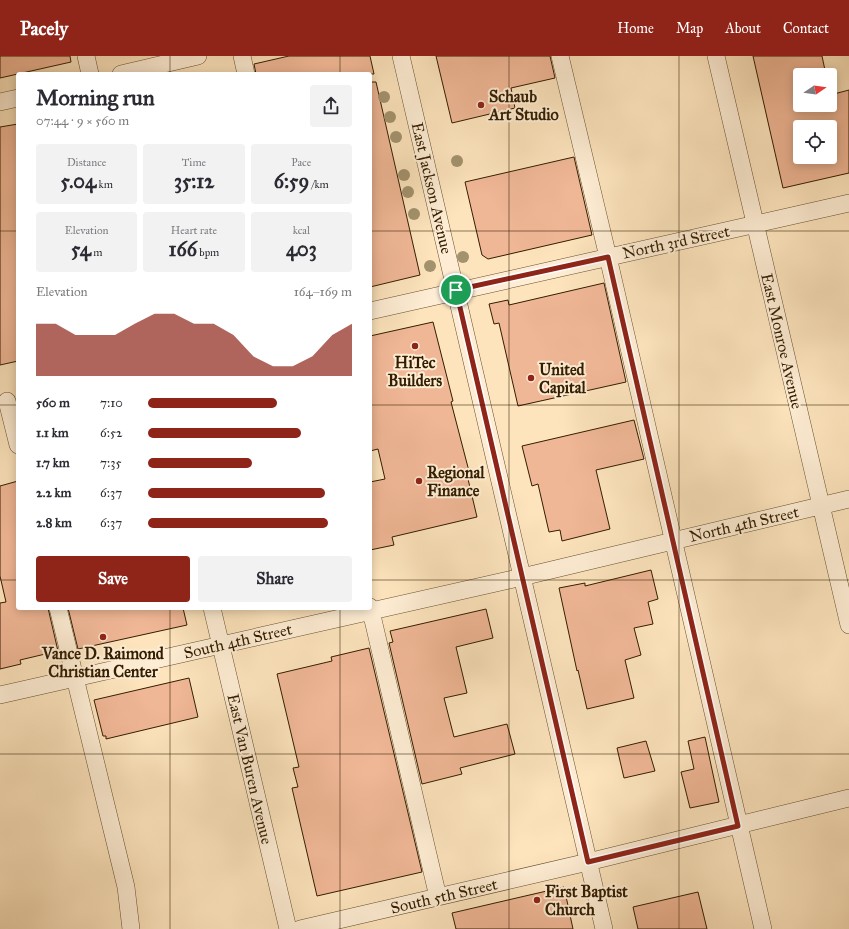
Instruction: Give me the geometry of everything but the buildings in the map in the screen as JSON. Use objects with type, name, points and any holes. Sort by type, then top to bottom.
[{"type":"street","points":[[86,56],[90,72]]},
{"type":"street","points":[[130,72],[198,56]]},
{"type":"street","points":[[242,56],[246,72]]},
{"type":"street","name":"East Jackson Avenue","points":[[401,56],[604,929]]},
{"type":"street","points":[[560,56],[608,257],[738,826],[763,929]]},
{"type":"street","name":"East Monroe Avenue","points":[[716,56],[849,625]]},
{"type":"street","points":[[0,102],[16,98]]},
{"type":"street","name":"North 3rd Street","points":[[372,311],[456,290],[849,203]]},
{"type":"street","points":[[8,400],[16,436]]},
{"type":"street","name":"North 4th Street","points":[[522,577],[849,499]]},
{"type":"street","name":"South 4th Street","points":[[372,609],[522,577]]},
{"type":"street","points":[[58,610],[126,887],[131,929]]},
{"type":"street","name":"East Van Buren Avenue","points":[[212,610],[288,929]]},
{"type":"street","name":"South 4th Street","points":[[0,695],[366,610]]},
{"type":"street","points":[[370,610],[438,897]]},
{"type":"street","name":"South 5th Street","points":[[300,929],[588,862],[849,798]]},
{"type":"place","name":"Schaub Art Studio","points":[[481,105]]},
{"type":"place","name":"HiTec Builders","points":[[415,346]]},
{"type":"place","name":"United Capital","points":[[531,378]]},
{"type":"place","name":"Regional Finance","points":[[419,481]]},
{"type":"place","name":"Vance D. Raimond Christian Center","points":[[103,637]]},
{"type":"place","name":"First Baptist Church","points":[[537,900]]},
{"type":"route","points":[[608,257],[738,826],[588,862],[456,290],[608,257]]}]
